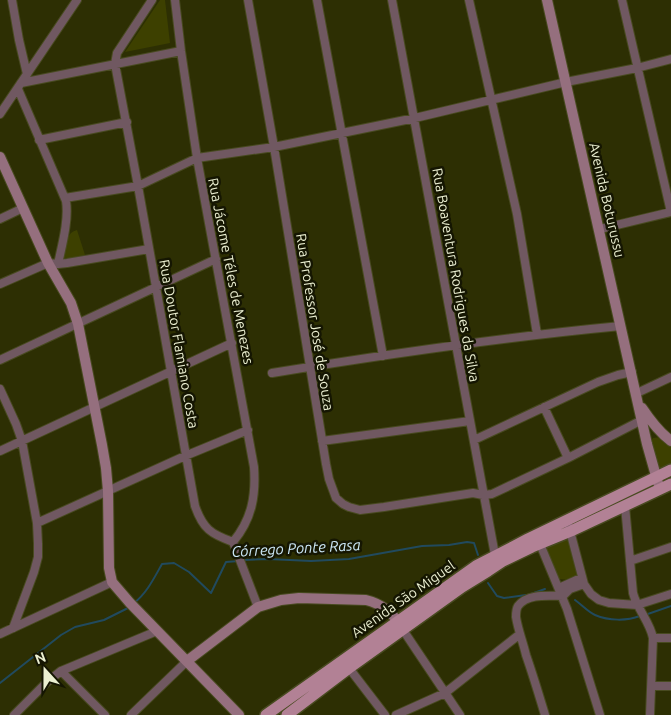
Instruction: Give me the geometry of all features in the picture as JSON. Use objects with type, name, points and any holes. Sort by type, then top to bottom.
[{"type":"main road","name":"Avenida Boturussu","points":[[547,0],[655,478],[660,489]]},
{"type":"main road","points":[[0,157],[23,208],[53,263],[78,324],[102,445],[108,491],[109,568],[112,582],[157,632],[239,715]]},
{"type":"main road","name":"Avenida Boturussu","points":[[640,406],[653,424],[668,438]]},
{"type":"main road","points":[[648,444],[654,437],[668,438]]},
{"type":"main road","name":"Avenida São Miguel","points":[[266,715],[400,625],[504,561],[540,544],[568,526],[671,470]]},
{"type":"main road","name":"Avenida São Miguel","points":[[287,715],[349,668],[470,570],[495,555],[625,506],[671,484]]},
{"type":"main road","points":[[186,660],[258,606],[281,600],[299,598],[373,601],[388,610],[400,625]]},
{"type":"street","points":[[12,0],[27,74]]},
{"type":"street","points":[[0,114],[77,0]]},
{"type":"street","points":[[115,64],[117,53],[152,0]]},
{"type":"street","name":"Rua Jácome Téles de Menezes","points":[[174,0],[197,158],[248,430],[256,485],[249,515],[233,542]]},
{"type":"street","name":"Rua Professor José de Souza","points":[[248,0],[322,441],[332,490],[336,498],[343,504],[349,508],[360,510],[473,493],[483,495]]},
{"type":"street","points":[[317,0],[383,356]]},
{"type":"street","name":"Rua Boaventura Rodrigues da Silva","points":[[392,0],[495,555]]},
{"type":"street","points":[[469,0],[516,214],[537,334]]},
{"type":"street","points":[[600,229],[671,212],[622,0]]},
{"type":"street","points":[[20,86],[181,51]]},
{"type":"street","points":[[65,198],[138,186],[197,158],[274,147],[415,118],[566,82],[671,60]]},
{"type":"street","name":"Rua Doutor Flamiano Costa","points":[[115,64],[195,506],[204,526],[218,536],[233,542]]},
{"type":"street","points":[[20,86],[39,140],[65,198],[67,207],[66,218],[53,263]]},
{"type":"street","points":[[39,140],[127,122]]},
{"type":"street","points":[[0,219],[23,208]]},
{"type":"street","points":[[0,284],[53,263],[150,249]]},
{"type":"street","points":[[0,360],[216,259]]},
{"type":"street","points":[[272,373],[537,334],[621,326]]},
{"type":"street","points":[[0,451],[232,344]]},
{"type":"street","points":[[474,440],[598,382],[632,372]]},
{"type":"street","points":[[637,393],[671,377]]},
{"type":"street","points":[[0,389],[22,442],[37,523],[38,557],[30,586],[13,628]]},
{"type":"street","points":[[544,407],[568,458]]},
{"type":"street","points":[[483,495],[502,490],[642,420]]},
{"type":"street","points":[[322,441],[470,421]]},
{"type":"street","points":[[37,523],[185,456],[248,430]]},
{"type":"street","points":[[625,506],[633,593],[653,638],[650,715]]},
{"type":"street","points":[[568,526],[582,581],[591,594],[599,600],[638,606],[671,594]]},
{"type":"street","points":[[233,542],[258,606]]},
{"type":"street","points":[[540,544],[563,596],[600,715]]},
{"type":"street","points":[[630,560],[671,547]]},
{"type":"street","points":[[559,588],[582,581]]},
{"type":"street","points":[[545,715],[520,634],[516,609],[524,600],[530,598],[563,596],[582,581]]},
{"type":"street","points":[[0,634],[112,582]]},
{"type":"street","points":[[400,625],[460,715]]},
{"type":"street","points":[[14,715],[61,671],[157,632]]},
{"type":"street","points":[[396,715],[445,693],[520,634]]},
{"type":"street","points":[[653,638],[671,638]]},
{"type":"street","points":[[131,715],[186,660]]},
{"type":"street","points":[[349,668],[385,715]]},
{"type":"street","points":[[61,671],[105,715]]},
{"type":"street","points":[[652,686],[671,686]]},
{"type":"shaded area","points":[[160,0],[165,0],[170,43],[125,52]]},
{"type":"shaded area","points":[[77,230],[85,255],[66,259],[64,258],[68,237]]},
{"type":"shaded area","points":[[661,437],[671,445],[671,468],[657,475],[649,443],[653,438]]},
{"type":"shaded area","points":[[569,539],[578,576],[570,580],[559,579],[544,547]]},
{"type":"waterway","name":"Córrego Ponte Rasa","points":[[243,560],[311,561],[349,559],[422,546],[467,542],[474,543],[478,555]]},
{"type":"waterway","name":"Córrego Ponte Rasa","points":[[134,603],[146,590],[162,564],[174,563],[189,572],[211,593],[226,562],[239,561]]},
{"type":"waterway","name":"Córrego Ponte Rasa","points":[[488,583],[497,596],[504,598],[526,595]]},
{"type":"waterway","name":"Córrego Ponte Rasa","points":[[531,594],[545,589]]},
{"type":"waterway","name":"Córrego Ponte Rasa","points":[[575,600],[592,614],[600,617],[624,619],[640,616]]},
{"type":"waterway","name":"Córrego Ponte Rasa","points":[[645,615],[671,606]]},
{"type":"waterway","name":"Córrego Ponte Rasa","points":[[0,683],[61,635],[75,627],[104,620],[128,608]]}]
